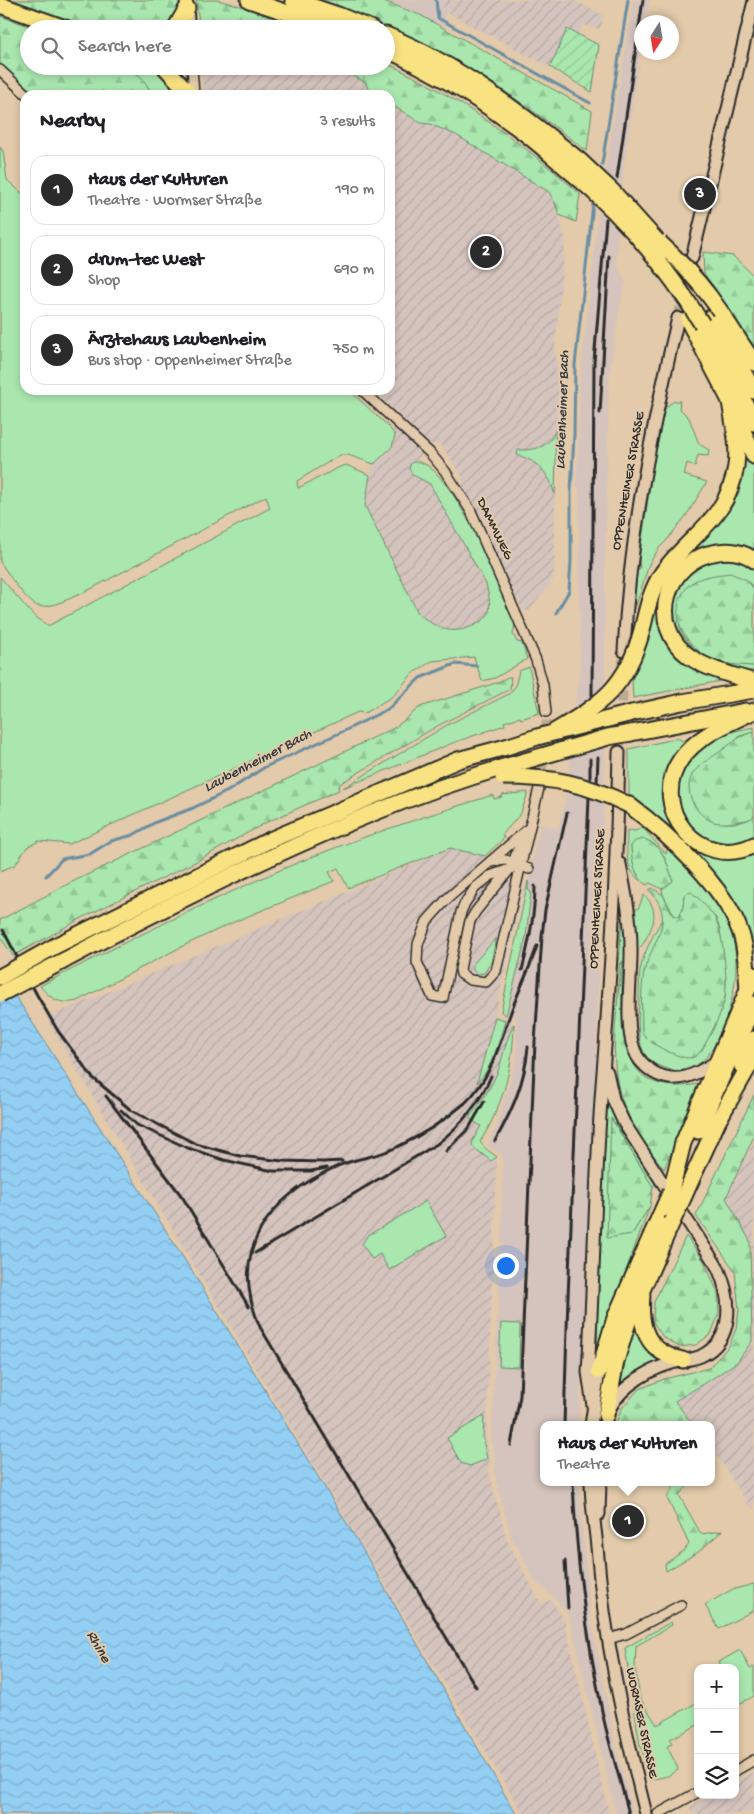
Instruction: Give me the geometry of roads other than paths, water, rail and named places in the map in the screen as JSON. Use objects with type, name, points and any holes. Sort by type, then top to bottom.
[{"type":"highway","points":[[249,0],[309,20]]},
{"type":"highway","points":[[293,0],[350,20]]},
{"type":"highway","points":[[179,20],[186,4]]},
{"type":"highway","points":[[0,5],[42,20]]},
{"type":"highway","points":[[395,39],[426,54],[475,82],[519,112],[575,166],[605,202],[684,274],[754,423]]},
{"type":"highway","points":[[395,54],[443,78],[469,94],[575,166]]},
{"type":"highway","points":[[173,75],[187,90]]},
{"type":"highway","points":[[656,250],[707,320],[754,391]]},
{"type":"highway","points":[[707,320],[754,364]]},
{"type":"highway","points":[[707,320],[730,401],[754,456]]},
{"type":"highway","points":[[554,732],[597,705],[616,686],[628,667],[642,630],[652,593],[659,580],[668,566],[714,518],[729,490],[736,458],[730,401]]},
{"type":"highway","points":[[754,560],[738,553],[724,551],[708,554],[691,561],[679,572],[672,585],[666,601],[666,614],[673,638],[689,656],[710,668],[754,682]]},
{"type":"highway","points":[[0,977],[57,945],[270,840],[458,760],[554,732],[632,713],[682,702],[754,690]]},
{"type":"highway","points":[[0,994],[214,884],[314,837],[380,809],[470,777],[504,772],[608,738],[696,719],[754,710]]},
{"type":"highway","points":[[754,710],[691,747],[680,761],[674,774],[670,797],[677,821],[696,842],[712,849],[726,851],[738,850],[754,845]]},
{"type":"highway","points":[[504,772],[572,783],[609,795],[628,805],[649,821],[687,857],[725,902],[740,930],[744,942],[748,990]]},
{"type":"highway","points":[[601,1415],[609,1394],[621,1342],[644,1284],[672,1222],[675,1188],[684,1143],[716,1062],[754,975]]},
{"type":"highway","points":[[675,1188],[754,1004]]},
{"type":"highway","points":[[725,1107],[754,1039]]},
{"type":"highway","points":[[599,1371],[615,1318],[663,1209],[754,1057]]},
{"type":"highway","points":[[644,1284],[642,1318],[647,1336],[651,1343],[662,1353],[682,1360]]},
{"type":"main road","points":[[692,258],[754,1]]},
{"type":"main road","points":[[186,4],[188,20]]},
{"type":"main road","name":"OPPENHEIMER STRASSE","points":[[624,651],[626,598],[642,484],[660,391],[678,318]]},
{"type":"main road","name":"OPPENHEIMER STRASSE","points":[[606,1047],[619,752]]},
{"type":"main road","points":[[616,850],[628,914],[631,946],[630,1024],[636,1054],[639,1060],[650,1070],[671,1078],[692,1076],[716,1062]]},
{"type":"main road","points":[[601,1415],[588,1372],[602,1086],[606,1047]]},
{"type":"main road","points":[[601,1415],[635,1382],[653,1370],[682,1360],[702,1356],[718,1342],[727,1322],[728,1314],[727,1293],[718,1268],[624,1123],[613,1098],[609,1082],[606,1047]]},
{"type":"main road","points":[[591,1339],[599,1371],[601,1415]]},
{"type":"main road","points":[[590,1486],[597,1546]]},
{"type":"main road","points":[[597,1546],[600,1486]]},
{"type":"main road","name":"WORMSER STRASSE","points":[[597,1546],[599,1583],[608,1639],[626,1733],[646,1814]]},
{"type":"street","points":[[0,70],[22,90]]},
{"type":"street","points":[[192,75],[192,90]]},
{"type":"street","name":"DAMMWEG","points":[[367,395],[430,452],[445,470],[470,511],[536,660],[543,686],[546,712]]},
{"type":"street","points":[[529,828],[525,853],[519,866],[476,911],[470,922],[460,969],[461,974],[470,980],[486,982],[496,971],[519,866],[539,788]]},
{"type":"street","points":[[519,866],[495,873],[481,882],[465,903],[443,998],[432,996],[417,962],[418,944],[423,927],[437,909],[529,828]]},
{"type":"street","points":[[487,863],[499,861],[519,866]]},
{"type":"street","points":[[608,1639],[626,1634],[681,1605]]},
{"type":"street","points":[[739,1769],[754,1760]]},
{"type":"street","points":[[658,1814],[694,1794]]},
{"type":"water","name":"Rhine","points":[[0,972],[197,1279],[357,1540],[516,1814],[0,1814]]},
{"type":"waterway","points":[[436,0],[438,18],[590,103]]},
{"type":"waterway","name":"Laubenheimer Bach","points":[[602,164],[628,0]]},
{"type":"waterway","name":"Laubenheimer Bach","points":[[556,613],[569,591],[575,365],[593,204]]},
{"type":"waterway","name":"Laubenheimer Bach","points":[[46,876],[62,859],[90,854],[111,841],[133,835],[156,822],[193,808],[228,791],[265,767],[388,709],[420,678],[455,664],[477,666]]},
{"type":"tunnel","points":[[678,318],[690,266]]},
{"type":"tunnel","points":[[619,752],[624,651]]},
{"type":"tunnel","points":[[540,783],[546,743],[546,712]]},
{"type":"railway","points":[[617,178],[643,0]]},
{"type":"railway","points":[[592,695],[594,362],[606,219]]},
{"type":"railway","points":[[600,413],[609,256]]},
{"type":"railway","points":[[597,782],[598,757]]},
{"type":"railway","points":[[590,759],[590,779]]},
{"type":"railway","points":[[564,1421],[589,798]]},
{"type":"railway","points":[[511,1445],[520,1396],[535,1042],[542,936],[545,910],[567,813]]},
{"type":"railway","points":[[522,970],[531,928],[535,886]]},
{"type":"railway","points":[[3,930],[58,1031],[92,1077],[132,1111],[196,1144],[240,1156],[283,1161],[342,1161]]},
{"type":"railway","points":[[476,1687],[260,1327],[251,1300],[248,1274],[252,1251],[260,1230],[274,1211],[292,1194],[313,1179],[338,1166],[388,1151],[414,1138],[449,1116],[474,1093],[489,1071],[537,946]]},
{"type":"railway","points":[[495,1141],[517,1096],[524,1072],[528,1047]]},
{"type":"railway","points":[[255,1253],[437,1144],[454,1130],[475,1105],[491,1076]]},
{"type":"railway","points":[[106,1096],[183,1198],[249,1307]]},
{"type":"railway","points":[[446,1151],[469,1128],[484,1102]]},
{"type":"railway","points":[[121,1110],[137,1125],[188,1148],[224,1160],[273,1171],[311,1171],[327,1168]]},
{"type":"railway","points":[[573,1486],[579,1567],[591,1651],[604,1720],[629,1814]]},
{"type":"railway","points":[[565,1561],[568,1608]]},
{"type":"place","name":"Ärztehaus Laubenheim","points":[[700,194]]},
{"type":"place","name":"drum-tec West","points":[[486,252]]},
{"type":"place","name":"Haus der Kulturen","points":[[628,1521]]}]
